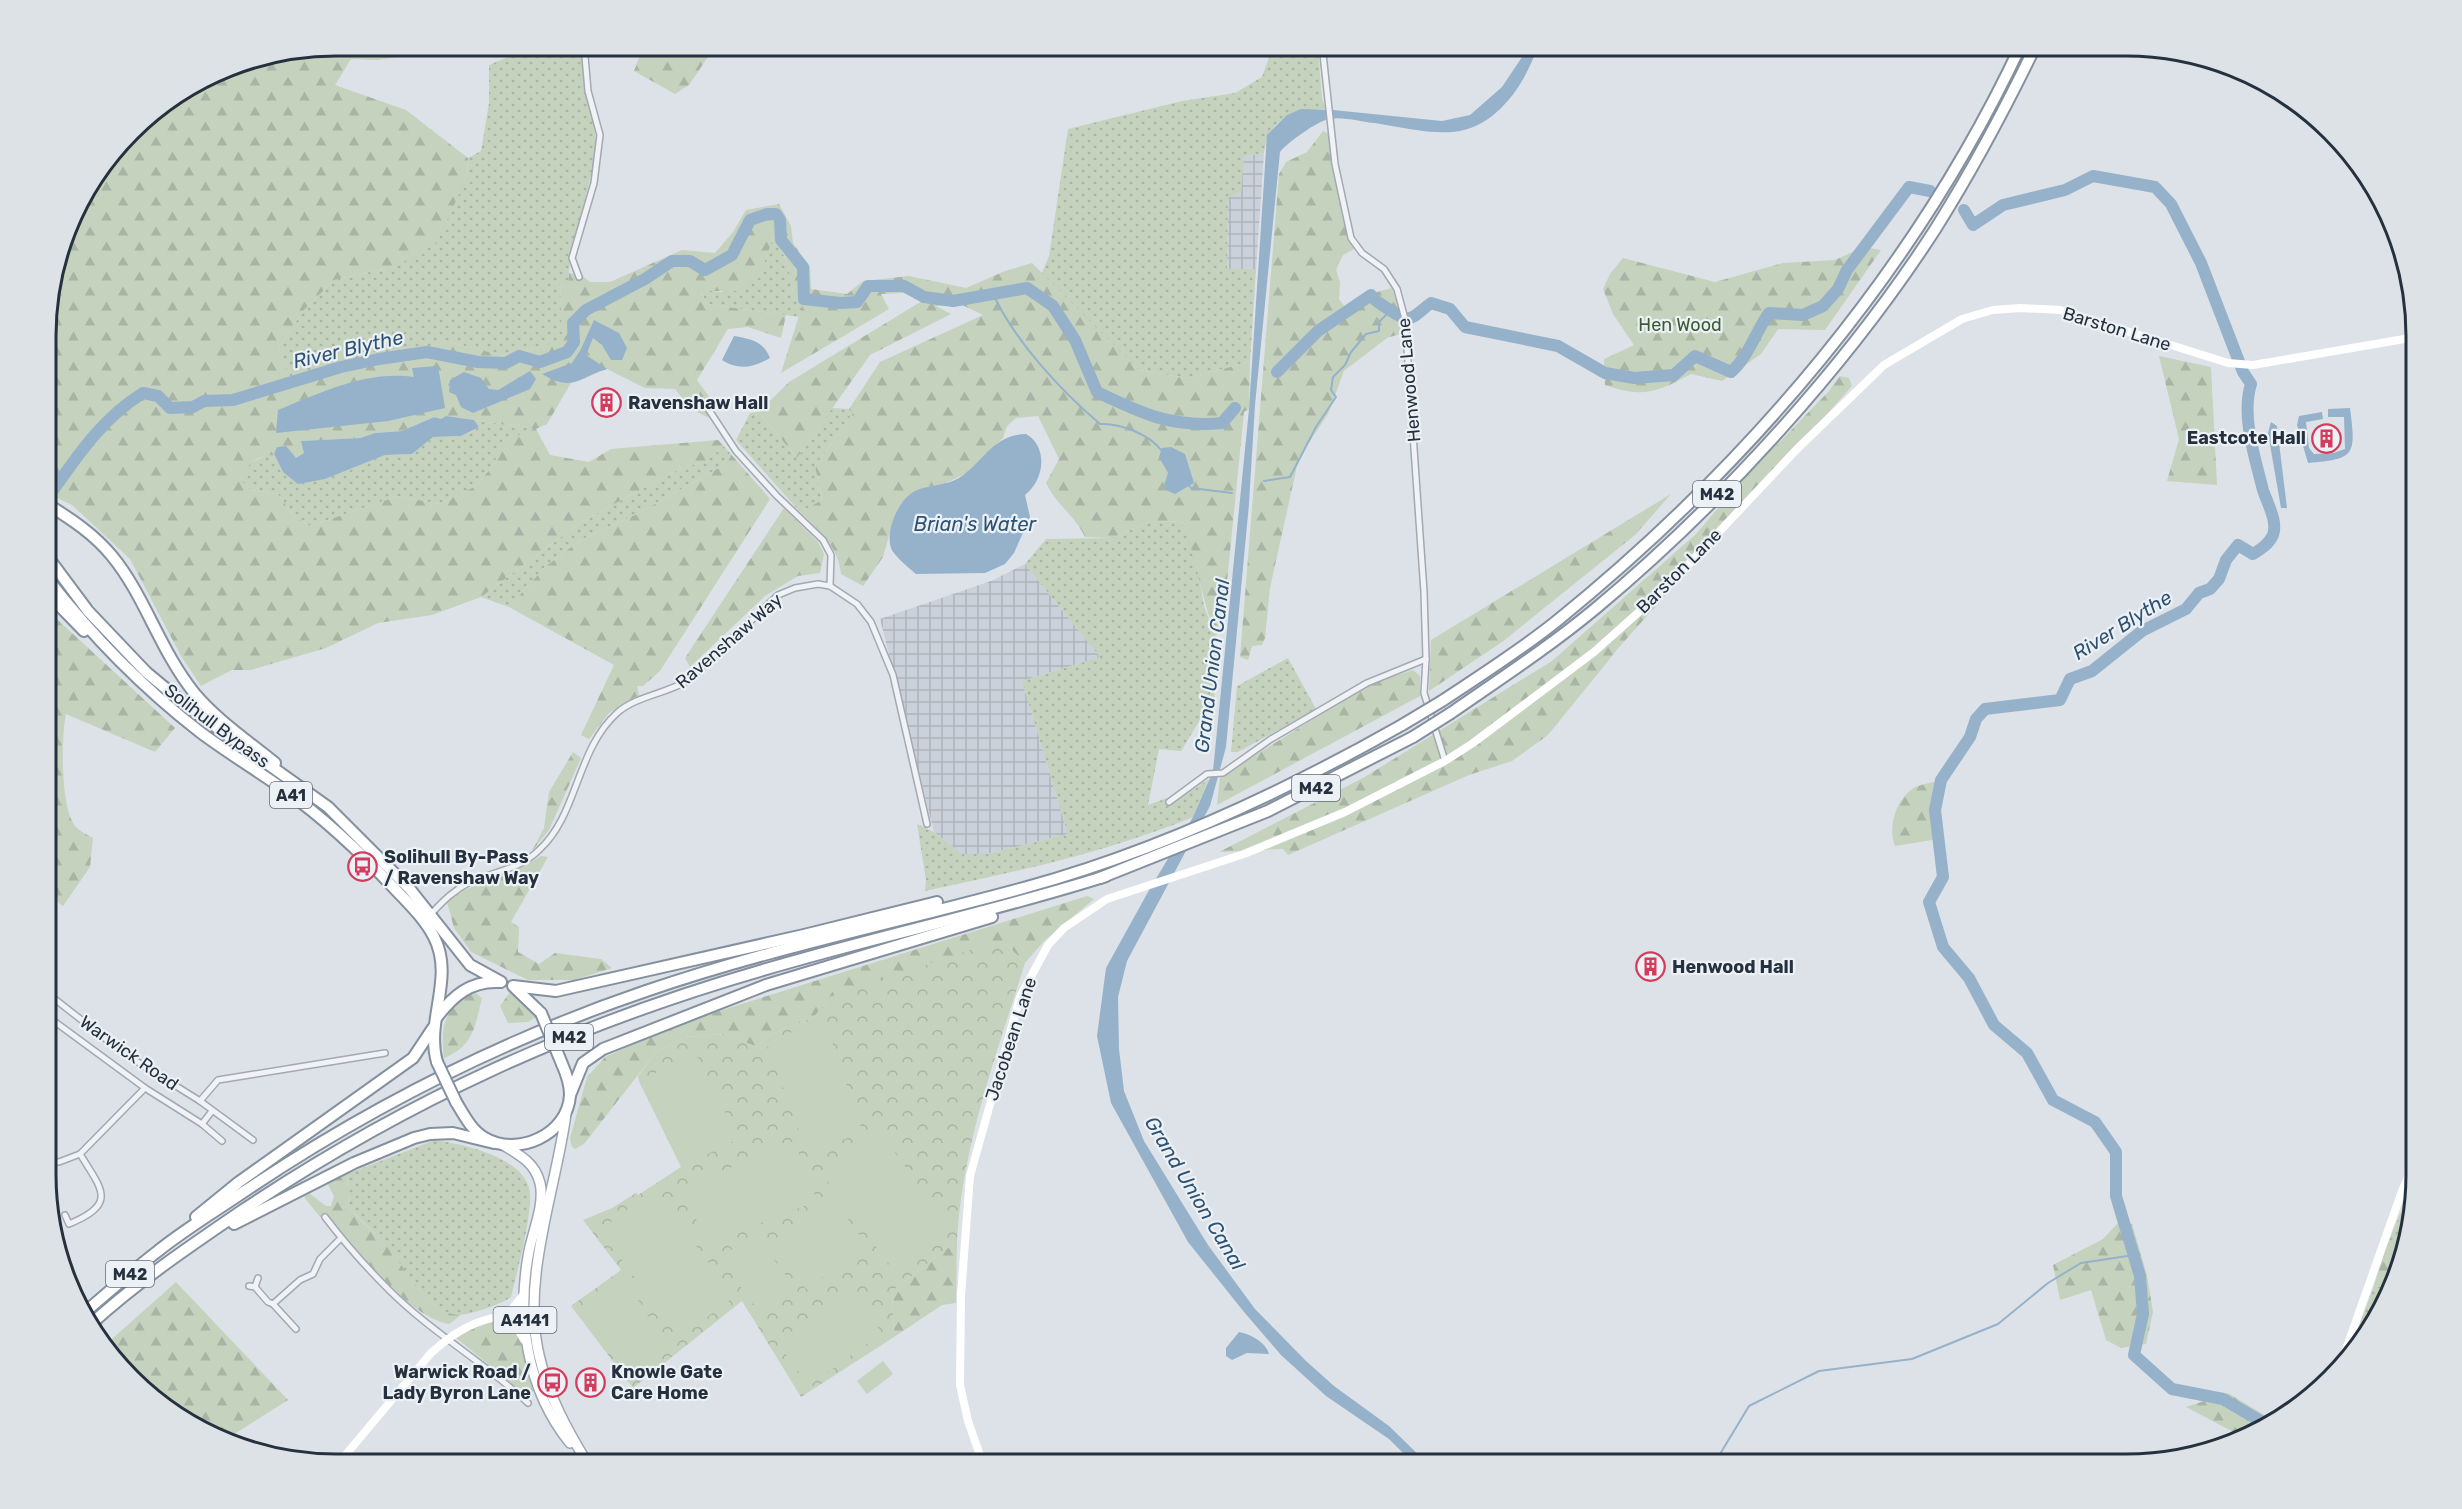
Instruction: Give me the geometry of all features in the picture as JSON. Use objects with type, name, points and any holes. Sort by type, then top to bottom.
[{"type":"highway","name":"M42","points":[[90,1308],[176,1237],[300,1154],[370,1112],[521,1038],[645,991],[761,955],[1029,886],[1163,840],[1220,817],[1317,771],[1442,701],[1557,621],[1681,511],[1768,421],[1829,351],[1917,229],[1944,188],[2015,56]]},
{"type":"highway","name":"M42","points":[[97,1319],[177,1254],[307,1168],[410,1110],[525,1053],[648,1006],[765,969],[1033,899],[1162,856],[1320,787],[1451,713],[1545,648],[1649,562],[1689,525],[1802,405],[1888,298],[1935,228],[1998,121],[2030,56]]},
{"type":"highway","points":[[56,510],[84,528],[112,556],[160,644],[202,702],[328,807]]},
{"type":"highway","name":"Solihull Bypass","points":[[56,568],[88,611],[146,672],[188,707],[328,807],[381,859],[431,914],[470,965],[501,982]]},
{"type":"highway","name":"Solihull Bypass","points":[[56,589],[109,652],[202,733],[324,820],[416,911],[434,937],[439,951],[443,977],[434,1024]]},
{"type":"highway","points":[[56,603],[72,621],[109,652]]},
{"type":"highway","points":[[513,986],[544,991],[567,988],[1082,869]]},
{"type":"highway","points":[[570,1095],[581,1067],[592,1055],[665,1023],[766,985],[973,923],[1106,876]]},
{"type":"highway","name":"A41","points":[[483,982],[501,982],[513,986],[531,1000],[541,1013],[562,1064],[570,1095],[567,1108],[551,1131],[534,1142],[521,1145],[499,1144],[477,1132],[456,1102],[437,1062],[434,1024],[450,1000],[483,982]]},
{"type":"highway","points":[[176,1237],[202,1211],[239,1182],[413,1058],[434,1024]]},
{"type":"highway","points":[[121,1298],[217,1234],[267,1206],[388,1148],[414,1138],[442,1132],[499,1144]]},
{"type":"main road","name":"A4141","points":[[567,1108],[561,1153],[542,1239],[535,1311],[541,1364],[564,1423],[581,1454]]},
{"type":"main road","name":"A4141","points":[[499,1144],[531,1163],[541,1184],[540,1200],[526,1266],[524,1312],[527,1346],[533,1373],[547,1408],[558,1428],[579,1454]]},
{"type":"main road","points":[[524,1312],[530,1304],[536,1255],[542,1239]]},
{"type":"street","points":[[579,277],[572,258],[594,183],[600,135],[588,91],[585,56]]},
{"type":"street","name":"Henwood Lane","points":[[1323,56],[1335,164],[1351,238],[1362,253],[1384,269],[1397,289],[1406,319],[1424,592],[1426,659]]},
{"type":"street","name":"Barston Lane","points":[[1445,761],[1473,743],[1594,652],[1669,585],[1797,449],[1884,365],[1962,319],[1993,310],[2020,308],[2060,310],[2228,363],[2253,365],[2406,339]]},
{"type":"street","points":[[709,410],[736,451],[823,540],[831,555],[830,586],[857,604],[871,622],[893,675],[927,824]]},
{"type":"street","name":"Ravenshaw Way","points":[[431,914],[457,889],[516,867],[542,849],[564,810],[592,743],[616,713],[626,706],[672,690],[687,681],[778,595],[795,588],[818,584],[830,586]]},
{"type":"street","points":[[1169,802],[1207,774],[1223,773],[1271,739],[1367,683],[1426,659],[1424,693],[1445,761]]},
{"type":"street","name":"Jacobean Lane","points":[[980,1454],[968,1421],[960,1384],[961,1294],[970,1176],[1020,997],[1048,945],[1064,928],[1107,899],[1294,834],[1445,761]]},
{"type":"street","name":"Warwick Road","points":[[56,1000],[125,1054],[200,1101],[253,1140]]},
{"type":"street","name":"Warwick Road","points":[[56,1023],[145,1088],[202,1124],[222,1141]]},
{"type":"street","points":[[200,1101],[218,1080],[385,1053]]},
{"type":"street","points":[[56,1162],[80,1155],[145,1088]]},
{"type":"street","points":[[202,1124],[212,1111]]},
{"type":"street","points":[[65,1215],[69,1224],[91,1215],[102,1195],[99,1184],[80,1155]]},
{"type":"street","points":[[2347,1346],[2406,1182]]},
{"type":"street","points":[[325,1217],[389,1291],[447,1339],[471,1354],[528,1403]]},
{"type":"street","points":[[273,1304],[300,1280],[313,1274],[320,1259],[341,1238]]},
{"type":"street","points":[[258,1278],[252,1287],[273,1304],[296,1329]]},
{"type":"street","points":[[497,1316],[512,1310],[524,1294]]},
{"type":"street","points":[[346,1454],[431,1353],[447,1339],[474,1322],[524,1312]]},
{"type":"street","points":[[497,1316],[513,1321],[527,1346]]},
{"type":"shaded area","points":[[1264,153],[1256,269],[1227,269],[1228,198],[1241,192],[1243,156]]},
{"type":"shaded area","points":[[1025,564],[1100,657],[1022,681],[1068,834],[988,854],[962,854],[934,832],[880,619],[991,581]]},
{"type":"green space","points":[[405,56],[377,60],[351,59],[335,85],[406,110],[468,158],[467,177],[436,244],[396,266],[334,280],[303,311],[279,347],[288,377],[448,342],[505,356],[562,341],[560,283],[568,283],[569,273],[583,276],[590,282],[610,282],[682,250],[715,253],[733,232],[746,210],[779,204],[791,226],[793,243],[810,267],[811,289],[847,294],[863,281],[909,276],[966,288],[1005,271],[1032,263],[1139,370],[1187,378],[1250,362],[1249,409],[1244,412],[1226,592],[1216,637],[1183,521],[1149,522],[1112,538],[1085,537],[1046,483],[1059,459],[1038,416],[1016,418],[1007,426],[1003,438],[967,473],[944,484],[926,487],[901,505],[893,521],[883,557],[863,586],[841,574],[832,547],[800,512],[822,500],[815,466],[853,413],[849,409],[880,362],[983,315],[962,305],[936,306],[951,314],[870,355],[797,458],[759,412],[789,382],[922,301],[904,293],[881,294],[889,309],[781,373],[802,306],[793,291],[787,262],[774,236],[764,263],[745,291],[701,291],[706,304],[786,315],[781,338],[748,327],[728,329],[697,380],[715,405],[711,418],[691,407],[675,389],[645,388],[607,369],[571,383],[547,424],[536,429],[550,455],[589,462],[611,449],[718,440],[724,446],[705,462],[681,468],[581,522],[481,597],[432,615],[378,623],[326,648],[251,670],[232,670],[201,686],[181,656],[130,559],[72,505],[56,497],[56,317],[65,263],[84,211],[113,165],[137,137],[165,113],[211,84],[245,70],[299,58]],"holes":[[[447,416],[534,429],[498,443],[495,463],[476,486],[439,504],[398,496],[310,526],[293,515],[278,494],[251,490],[240,480],[256,459],[270,455],[296,458],[304,453],[302,441],[360,438],[375,433],[402,431],[434,417],[441,419]]]},
{"type":"green space","points":[[510,56],[582,56],[596,144],[572,251],[568,283],[560,284],[563,341],[505,356],[448,342],[288,378],[279,347],[303,311],[334,280],[396,266],[467,177],[468,158],[481,151],[489,103],[489,65]]},
{"type":"green space","points":[[640,56],[709,56],[689,85],[675,94],[634,71]]},
{"type":"green space","points":[[1270,56],[1319,56],[1322,99],[1326,109],[1293,114],[1277,124],[1271,132],[1264,153],[1244,156],[1241,192],[1228,198],[1227,269],[1256,269],[1250,362],[1187,378],[1139,370],[1041,275],[1049,256],[1068,129],[1182,101],[1235,93],[1262,77]]},
{"type":"green space","points":[[1323,131],[1329,134],[1334,173],[1354,249],[1343,255],[1336,270],[1340,282],[1339,299],[1345,307],[1358,297],[1392,288],[1400,311],[1403,333],[1387,338],[1344,371],[1328,414],[1299,457],[1270,588],[1265,638],[1262,645],[1252,646],[1248,660],[1240,657],[1279,174],[1286,162],[1307,152]]},
{"type":"green space","points":[[774,235],[787,262],[793,291],[802,306],[799,317],[706,304],[701,290],[723,292],[764,263]]},
{"type":"green space","name":"Hen Wood","points":[[1863,247],[1881,250],[1825,330],[1778,329],[1761,354],[1722,381],[1691,374],[1668,386],[1649,392],[1630,391],[1605,385],[1604,359],[1634,345],[1613,314],[1603,289],[1610,274],[1623,258],[1715,282],[1783,263],[1835,260]]},
{"type":"green space","points":[[2159,356],[2211,367],[2217,485],[2167,481],[2179,439]]},
{"type":"green space","points":[[1840,376],[1849,378],[1852,386],[1621,645],[1548,735],[1512,761],[1469,775],[1288,855],[1283,849],[1219,852],[1363,778],[1552,661],[1696,534],[1736,487],[1828,392]]},
{"type":"green space","points":[[832,408],[849,409],[853,413],[815,466],[822,500],[800,512],[736,440],[750,413],[759,412],[797,458]]},
{"type":"green space","points":[[474,420],[535,429],[495,463],[476,486],[439,504],[398,496],[310,526],[293,515],[278,494],[251,490],[240,480],[247,465],[270,453],[274,454],[283,472],[325,479],[385,455],[412,454],[433,437],[461,436],[479,427]]},
{"type":"green space","points":[[724,446],[730,453],[722,466],[639,513],[579,541],[545,567],[509,607],[481,597],[581,522],[681,468],[705,462]]},
{"type":"green space","points":[[730,453],[770,499],[660,671],[643,686],[637,686],[639,695],[609,713],[589,739],[581,735],[614,665],[509,607],[545,567],[579,541],[639,513],[722,466]]},
{"type":"green space","points":[[1671,494],[1635,535],[1502,642],[1429,691],[1431,640]]},
{"type":"green space","points":[[784,508],[818,542],[824,554],[820,573],[798,576],[765,596],[690,667],[685,658]]},
{"type":"green space","points":[[1183,521],[1196,559],[1204,606],[1216,637],[1214,713],[1203,715],[1181,751],[1159,749],[1148,805],[1167,798],[1171,804],[1209,779],[1193,817],[1095,851],[925,891],[926,880],[917,824],[934,832],[962,854],[988,854],[1068,834],[1022,681],[1100,657],[1025,564],[1046,539],[1112,538],[1149,522]]},
{"type":"green space","points":[[56,618],[175,728],[155,752],[66,714],[63,774],[67,807],[71,820],[77,828],[93,838],[90,867],[63,906],[56,901]]},
{"type":"green space","points":[[1288,658],[1316,709],[1238,752],[1231,752],[1237,686]]},
{"type":"green space","points":[[1413,670],[1420,676],[1420,696],[1217,805],[1220,777],[1368,685]]},
{"type":"green space","points":[[573,752],[581,758],[549,830],[532,851],[544,828],[549,792]]},
{"type":"green space","points":[[1941,780],[1935,810],[1938,839],[1895,846],[1892,831],[1894,815],[1901,801],[1915,787]]},
{"type":"green space","points":[[541,856],[548,857],[511,922],[519,927],[518,952],[539,964],[555,953],[601,959],[612,968],[574,980],[528,980],[471,952],[454,928],[447,902],[455,893],[511,873]]},
{"type":"green space","points":[[1087,896],[1094,899],[1044,941],[1025,963],[1006,944],[830,997],[814,1017],[770,1035],[757,1047],[725,1034],[685,1037],[656,1052],[584,1144],[575,1149],[572,1147],[570,1138],[587,1077],[605,1057],[684,1022]]},
{"type":"green space","points":[[991,943],[1006,944],[1025,963],[992,1065],[973,1135],[960,1205],[957,1241],[892,1291],[894,1337],[801,1397],[742,1301],[633,1388],[571,1306],[621,1270],[583,1220],[612,1208],[636,1193],[638,1195],[681,1167],[639,1081],[638,1076],[656,1052],[685,1037],[725,1034],[757,1047],[770,1035],[814,1017],[830,997]]},
{"type":"green space","points":[[473,991],[482,998],[472,1034],[462,1048],[444,1058],[443,1036],[446,1019],[456,1005]]},
{"type":"green space","points":[[510,992],[522,997],[538,1016],[528,1022],[508,1023],[500,1006]]},
{"type":"green space","points":[[825,1021],[863,1133],[807,1152],[766,1041]]},
{"type":"green space","points":[[696,1053],[738,1139],[682,1167],[639,1081]]},
{"type":"green space","points":[[878,1128],[950,1231],[895,1272],[821,1172]]},
{"type":"green space","points":[[435,1140],[475,1149],[503,1160],[524,1177],[529,1188],[527,1225],[511,1297],[472,1313],[450,1314],[432,1303],[385,1245],[349,1208],[347,1174]]},
{"type":"green space","points":[[794,1141],[817,1201],[706,1245],[684,1187]]},
{"type":"green space","points":[[347,1174],[349,1208],[388,1248],[429,1299],[449,1313],[461,1315],[449,1324],[433,1318],[399,1295],[327,1216],[320,1217],[304,1197],[309,1193],[326,1206],[331,1206],[334,1196],[327,1183]]},
{"type":"green space","points":[[654,1189],[734,1297],[679,1338],[600,1230]]},
{"type":"green space","points":[[833,1199],[867,1245],[806,1289],[772,1244]]},
{"type":"green space","points":[[2405,1202],[2396,1251],[2386,1247]]},
{"type":"green space","points":[[2118,1223],[2132,1224],[2147,1275],[2153,1312],[2146,1344],[2121,1348],[2106,1340],[2091,1290],[2060,1300],[2053,1265],[2103,1239]]},
{"type":"green space","points":[[755,1233],[797,1291],[762,1316],[720,1258]]},
{"type":"green space","points":[[957,1241],[956,1303],[942,1305],[894,1337],[892,1291]]},
{"type":"green space","points":[[2386,1247],[2396,1251],[2383,1287],[2374,1286]]},
{"type":"green space","points":[[176,1282],[288,1400],[234,1434],[211,1425],[165,1396],[137,1372],[110,1340]]},
{"type":"green space","points":[[624,1282],[646,1310],[605,1342],[583,1313]]},
{"type":"green space","points":[[2374,1286],[2383,1287],[2369,1314],[2356,1333]]},
{"type":"green space","points":[[850,1289],[882,1333],[809,1386],[777,1342]]},
{"type":"green space","points":[[649,1316],[671,1344],[630,1376],[608,1348]]},
{"type":"green space","points":[[503,1320],[510,1326],[521,1343],[533,1391],[531,1394],[522,1392],[455,1337],[485,1321]]},
{"type":"green space","points":[[883,1361],[893,1374],[867,1394],[857,1381]]},
{"type":"green space","points":[[2228,1393],[2267,1416],[2234,1432],[2186,1407]]},
{"type":"water","points":[[1534,56],[1526,74],[1508,101],[1496,113],[1469,129],[1434,132],[1334,118],[1310,128],[1280,152],[1255,405],[1249,504],[1226,747],[1210,806],[1127,961],[1118,997],[1119,1049],[1124,1091],[1144,1141],[1208,1245],[1255,1309],[1305,1360],[1334,1386],[1389,1426],[1418,1454],[1404,1454],[1389,1439],[1326,1396],[1281,1355],[1188,1242],[1111,1103],[1097,1036],[1106,968],[1193,817],[1213,771],[1249,409],[1267,135],[1287,115],[1301,109],[1442,121],[1470,115],[1502,87],[1522,57]]},
{"type":"water","points":[[594,320],[619,333],[627,348],[622,360],[611,360],[602,345],[593,338],[586,355],[607,369],[569,383],[553,380],[542,374],[572,363]]},
{"type":"water","points":[[734,336],[760,344],[770,358],[758,364],[740,367],[722,360]]},
{"type":"water","points":[[438,366],[445,408],[388,421],[276,433],[278,410],[344,384],[378,377],[414,377],[412,368]]},
{"type":"water","points":[[530,371],[536,379],[530,389],[473,413],[461,407],[456,395],[449,392],[450,380],[464,372],[481,378],[489,389],[498,390]]},
{"type":"water","points":[[2350,408],[2353,436],[2349,452],[2336,459],[2308,463],[2297,425],[2299,416],[2322,412],[2323,419],[2306,422],[2309,448],[2314,454],[2333,453],[2345,449],[2344,417],[2328,417],[2328,409]]},
{"type":"water","points":[[446,416],[474,420],[479,427],[461,436],[433,437],[412,454],[385,455],[325,479],[298,484],[283,472],[274,454],[277,447],[286,446],[296,458],[304,453],[301,441],[360,438],[375,433],[402,431],[434,417],[441,419]]},
{"type":"water","points":[[2271,422],[2277,426],[2287,508],[2281,508],[2268,433]]},
{"type":"water","name":"Brian's Water","points":[[1026,434],[1038,447],[1041,455],[1040,473],[1025,495],[1030,517],[1014,553],[1005,564],[985,573],[916,574],[898,558],[891,548],[890,533],[899,508],[909,495],[920,489],[959,478],[996,444],[1014,436]]},
{"type":"water","points":[[1171,447],[1185,454],[1194,483],[1175,494],[1166,490],[1164,485],[1168,473],[1159,457],[1162,448]]},
{"type":"water","points":[[1239,1332],[1257,1339],[1265,1346],[1269,1354],[1247,1353],[1232,1360],[1226,1356],[1226,1348]]},
{"type":"waterway","name":"River Blythe","points":[[1964,210],[1973,225],[2003,205],[2065,190],[2093,176],[2155,187],[2171,204],[2201,263],[2243,372],[2251,384],[2248,396],[2248,423],[2263,490],[2273,518],[2273,535],[2253,554],[2238,545],[2226,560],[2219,579],[2210,589],[2199,593],[2186,609],[2142,631],[2092,671],[2070,679],[2060,700],[1985,709],[1976,719],[1970,737],[1941,780],[1935,810],[1943,877],[1929,902],[1943,947],[1969,978],[1994,1025],[2027,1053],[2053,1100],[2095,1122],[2116,1152],[2116,1196],[2140,1276],[2143,1314],[2134,1355],[2172,1389],[2223,1399],[2259,1420]]},
{"type":"waterway","name":"River Blythe","points":[[1277,372],[1318,331],[1371,295],[1397,315],[1408,318],[1416,315],[1431,303],[1450,309],[1465,327],[1558,346],[1605,373],[1634,378],[1674,375],[1695,356],[1731,372],[1743,359],[1769,313],[1803,315],[1823,306],[1838,289],[1847,270],[1909,187],[1930,191]]},
{"type":"waterway","name":"River Blythe","points":[[56,486],[83,449],[105,424],[129,402],[143,393],[158,396],[170,408],[193,407],[204,401],[233,400],[341,367],[379,359],[427,352],[478,362],[506,363],[519,356],[540,362],[567,352],[574,342],[573,323],[586,310],[645,279],[672,261],[690,261],[705,270],[732,255],[750,220],[767,214],[776,214],[780,220],[781,240],[803,267],[804,299],[840,303],[857,302],[868,286],[904,286],[924,297],[953,301],[1027,288],[1053,306],[1075,340],[1097,392],[1142,412],[1187,423],[1222,423],[1235,408]]},
{"type":"waterway","points":[[993,294],[1002,312],[1026,347],[1085,411],[1100,424],[1116,425],[1150,439],[1162,451]]},
{"type":"waterway","points":[[1264,481],[1290,477],[1316,427],[1336,397],[1331,390],[1333,377],[1345,365],[1351,352],[1366,334],[1379,331],[1379,322],[1391,310]]},
{"type":"waterway","points":[[1188,484],[1191,488],[1232,493]]},
{"type":"waterway","points":[[1720,1454],[1749,1406],[1819,1371],[1912,1359],[1998,1324],[2048,1283],[2081,1263],[2134,1255]]},
{"type":"place","name":"Ravenshaw Hall","points":[[607,403]]},
{"type":"place","name":"Eastcote Hall","points":[[2327,438]]},
{"type":"place","name":"Solihull By-Pass / Ravenshaw Way","points":[[363,867]]},
{"type":"place","name":"Henwood Hall","points":[[1651,967]]},
{"type":"place","name":"Warwick Road / Lady Byron Lane","points":[[552,1382]]},
{"type":"place","name":"Knowle Gate Care Home","points":[[590,1382]]},
{"type":"water label","name":"Grand Union Canal","points":[[1212,666]]},
{"type":"water label","name":"Grand Union Canal","points":[[1195,1193]]}]
